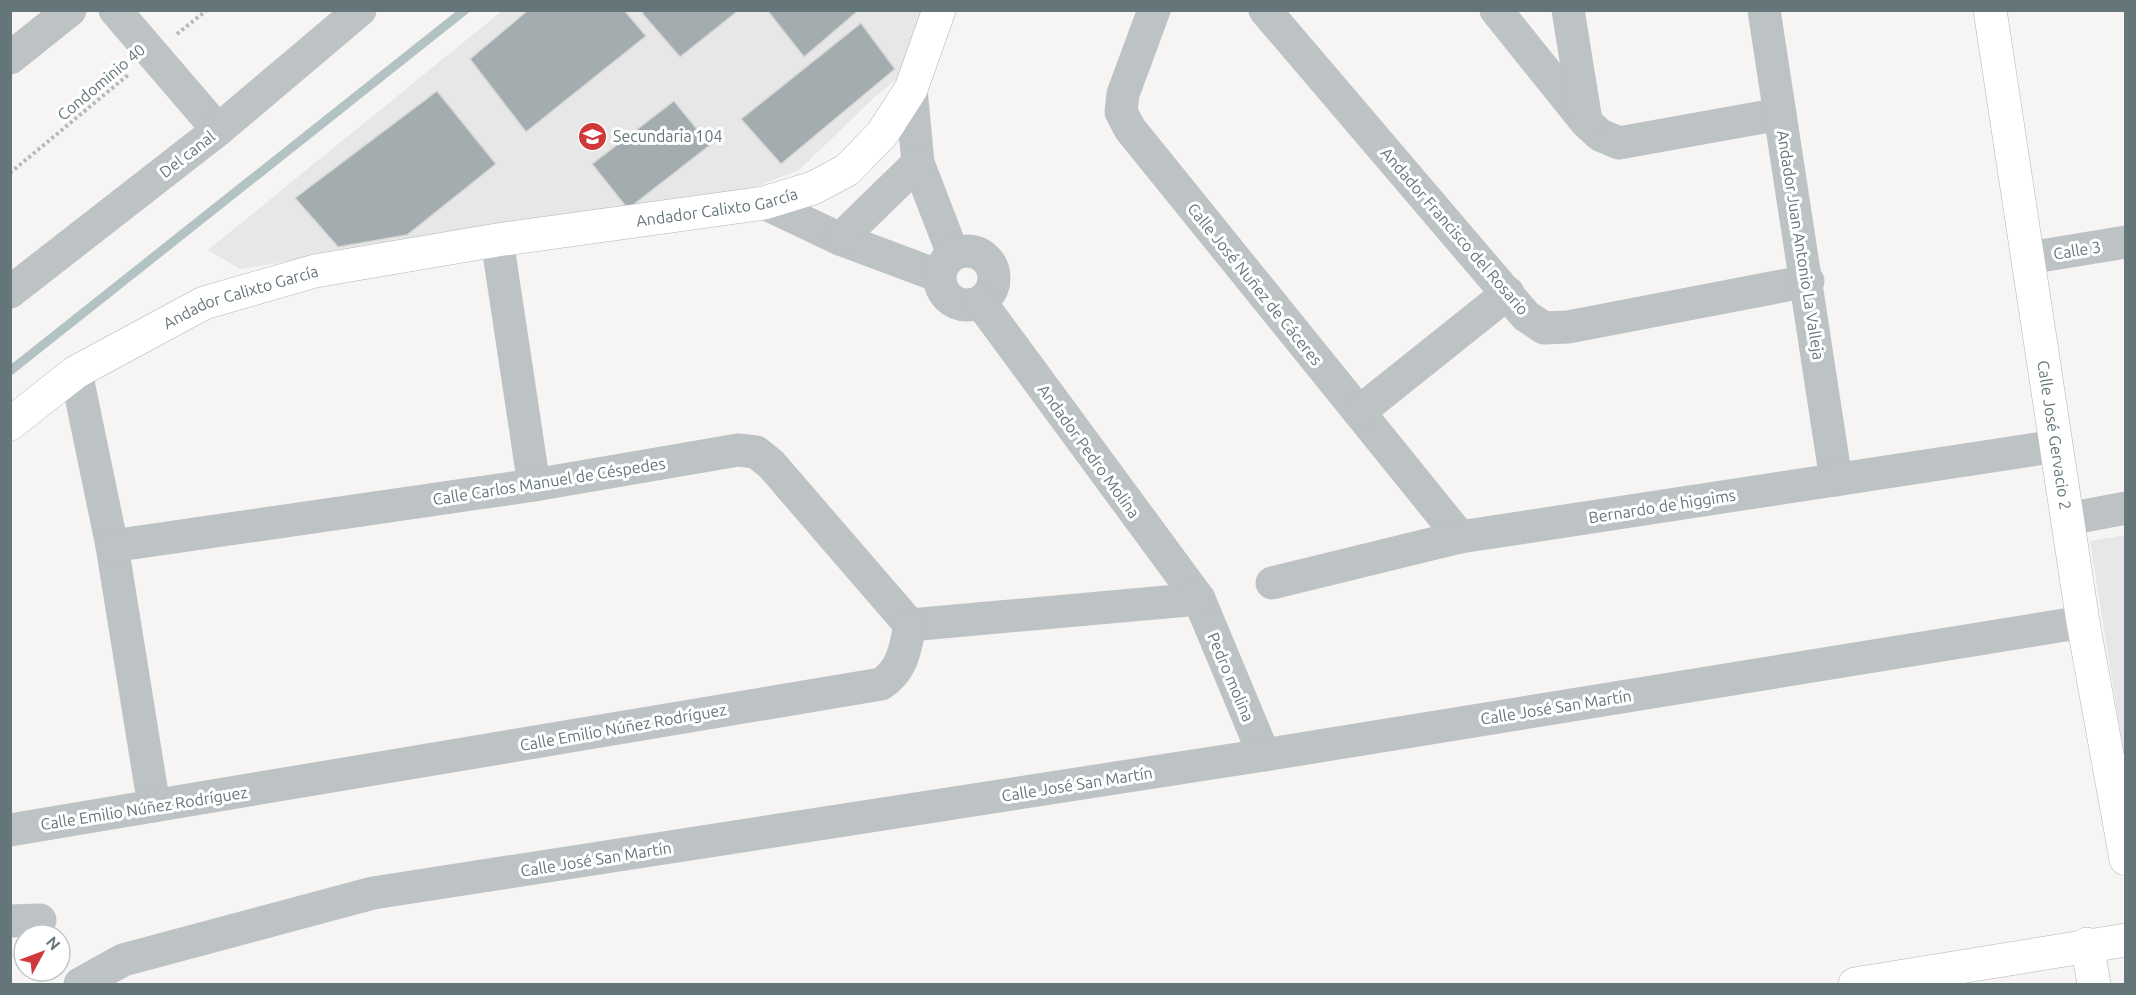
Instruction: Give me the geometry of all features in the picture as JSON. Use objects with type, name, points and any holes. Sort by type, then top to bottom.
[{"type":"street","points":[[10,58],[70,10]]},
{"type":"street","points":[[115,10],[218,130]]},
{"type":"street","name":"Del canal","points":[[10,292],[218,130],[360,10]]},
{"type":"street","name":"Andador Calixto García","points":[[10,424],[76,372],[204,303],[315,271],[497,240],[764,203],[813,188],[847,170],[882,134],[911,89],[939,10]]},
{"type":"street","name":"Calle José Nuñez de Cáceres","points":[[1154,10],[1123,94],[1121,112],[1130,129],[1460,537]]},
{"type":"street","name":"Andador Francisco del Rosario","points":[[1265,10],[1526,316],[1544,328],[1568,327],[1808,282]]},
{"type":"street","points":[[1496,10],[1586,122],[1600,135],[1619,142],[1780,114]]},
{"type":"street","points":[[1569,10],[1586,122]]},
{"type":"street","name":"Andador Juan Antonio La Valleja","points":[[1764,10],[1808,282],[1836,480]]},
{"type":"street","name":"Calle José Gervacio 2","points":[[1990,10],[2083,622],[2120,798],[2126,859]]},
{"type":"street","points":[[764,203],[840,238],[946,265],[970,251],[986,258],[994,273],[992,290],[981,303],[961,305],[945,295],[946,265],[918,163],[911,89]]},
{"type":"street","points":[[840,238],[918,163]]},
{"type":"street","points":[[497,240],[534,485]]},
{"type":"street","name":"Calle 3","points":[[2028,258],[2126,242]]},
{"type":"street","points":[[1359,412],[1508,293]]},
{"type":"street","name":"Andador Pedro Molina","points":[[981,303],[1199,599]]},
{"type":"street","points":[[76,372],[112,546],[154,806]]},
{"type":"street","name":"Bernardo de higgims","points":[[1272,583],[1460,537],[2057,446]]},
{"type":"street","name":"Calle Carlos Manuel de Céspedes","points":[[112,546],[534,485],[738,450],[756,452],[771,464],[909,625]]},
{"type":"street","points":[[2068,519],[2126,508]]},
{"type":"street","points":[[909,625],[1199,599]]},
{"type":"street","name":"Pedro molina","points":[[1199,599],[1264,755]]},
{"type":"street","name":"Calle José San Martín","points":[[80,984],[123,960],[373,893],[1264,755],[2083,622]]},
{"type":"street","name":"Calle Emilio Núñez Rodríguez","points":[[10,830],[881,684],[893,676],[902,662],[909,625]]},
{"type":"street","points":[[1855,984],[2087,944],[2126,940]]},
{"type":"street","points":[[2087,944],[2094,984]]},
{"type":"path","name":"Condominio 40","points":[[10,173],[207,10]]},
{"type":"shaded area","name":"Secundaria 104","points":[[502,11],[937,11],[922,59],[877,95],[799,170],[748,190],[240,269],[208,250]]},
{"type":"shaded area","points":[[2126,535],[2125,761],[2090,541]]},
{"type":"building","points":[[528,10],[624,10],[646,36],[526,132],[470,59]]},
{"type":"building","points":[[645,10],[739,10],[680,57],[642,13]]},
{"type":"building","points":[[767,10],[859,10],[804,57]]},
{"type":"building","points":[[861,23],[895,69],[781,164],[741,119]]},
{"type":"building","points":[[437,91],[496,164],[407,235],[338,247],[295,198]]},
{"type":"building","points":[[674,101],[710,145],[628,209],[592,164]]},
{"type":"waterway","points":[[10,371],[465,10]]},
{"type":"place","name":"Secundaria 104","points":[[592,136]]}]
